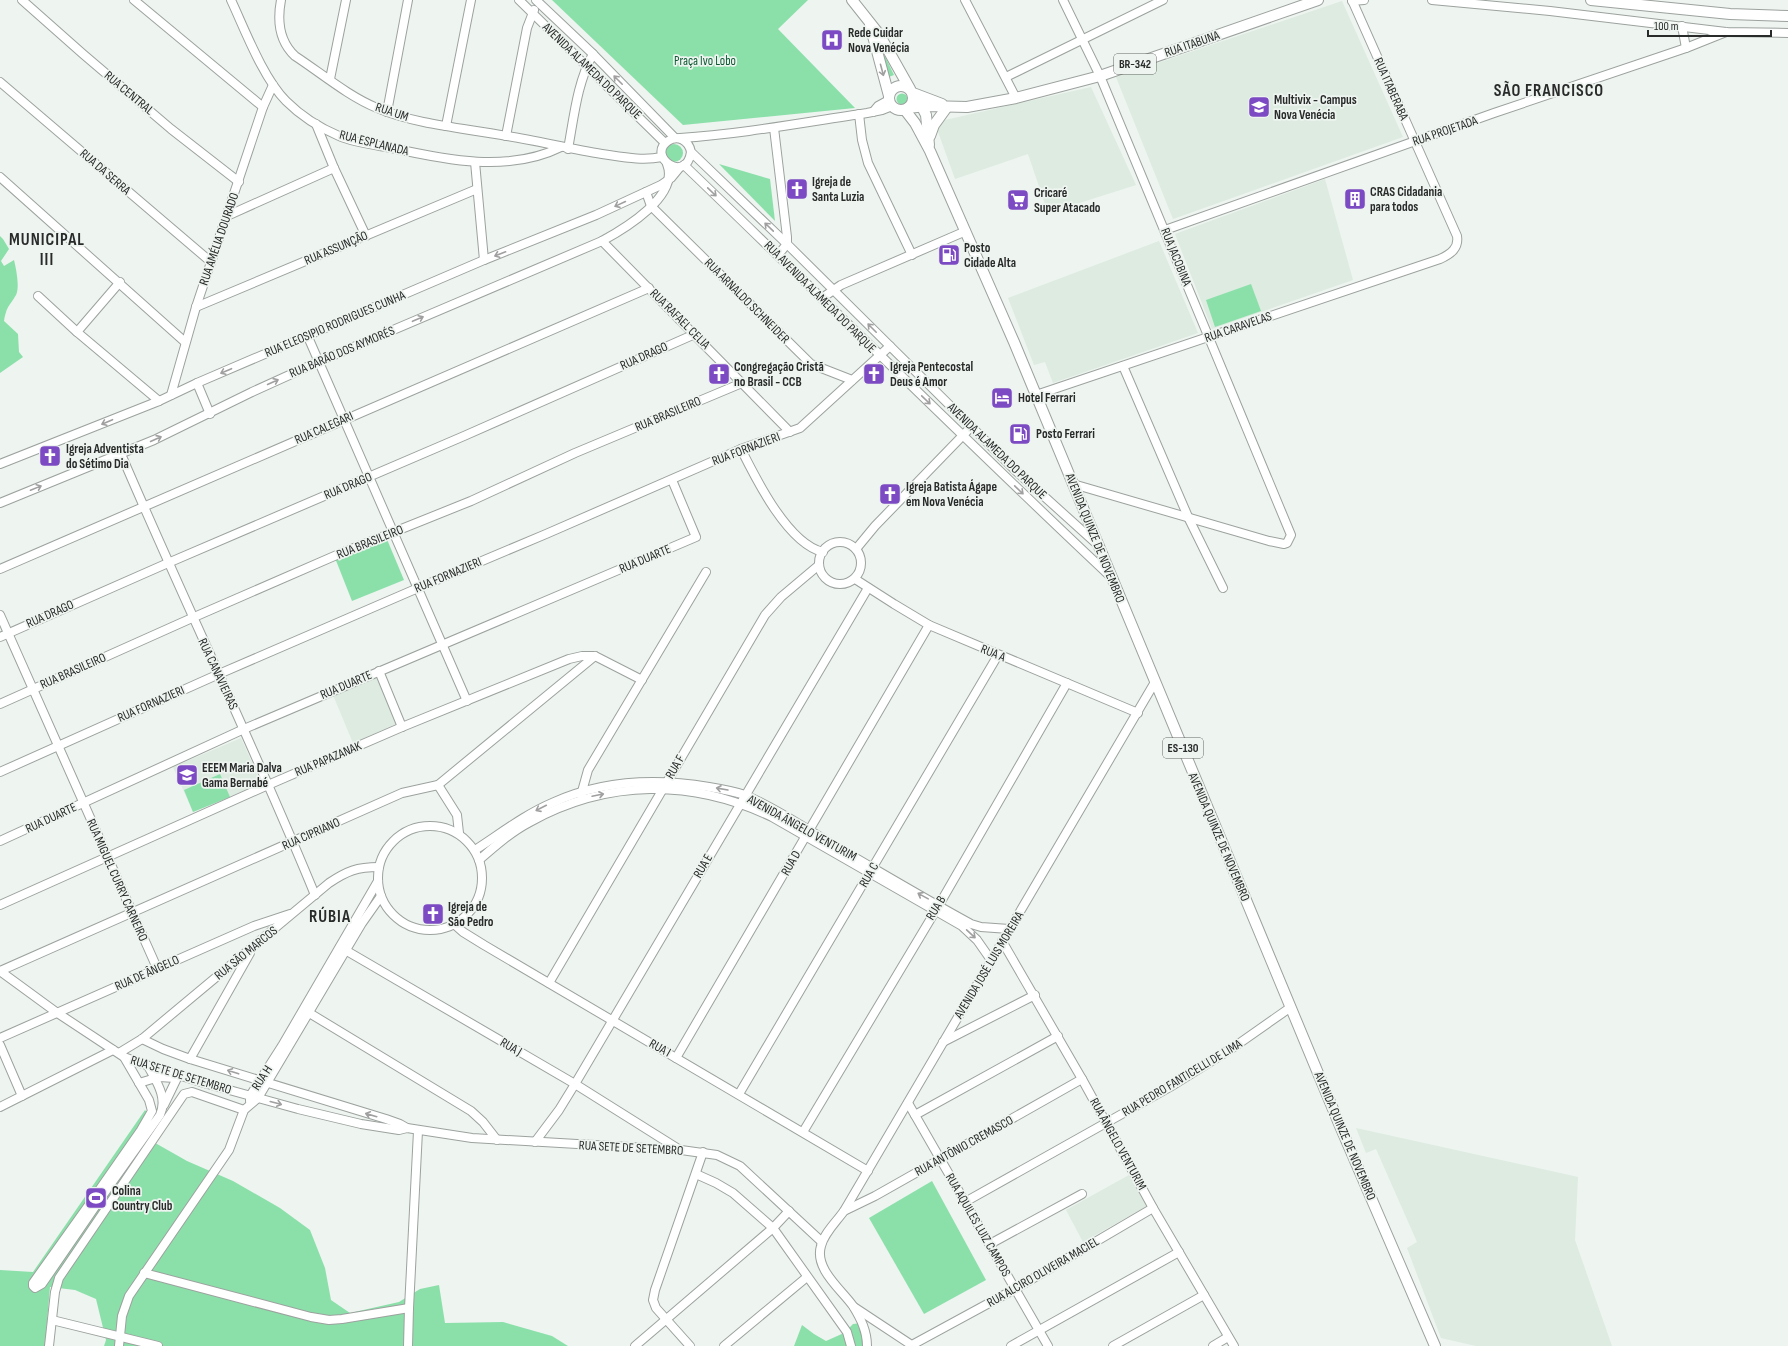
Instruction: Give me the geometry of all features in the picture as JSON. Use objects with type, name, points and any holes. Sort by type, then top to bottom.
[{"type":"main road","points":[[852,0],[868,19],[888,49],[912,93],[913,101],[907,109]]},
{"type":"main road","name":"RUA ITABUNA","points":[[947,107],[973,106],[1016,98],[1100,76],[1318,0]]},
{"type":"main road","points":[[1591,0],[1730,14],[1788,16]]},
{"type":"main road","points":[[868,19],[890,101]]},
{"type":"main road","name":"BR-342","points":[[899,85],[907,87],[912,93],[947,107],[896,109],[890,101],[892,89],[899,85]]},
{"type":"main road","name":"ES-130","points":[[912,93],[923,107],[927,121],[930,147]]},
{"type":"main road","points":[[930,147],[934,125],[947,107]]},
{"type":"main road","name":"ES-130","points":[[907,109],[930,147]]},
{"type":"main road","name":"AVENIDA QUINZE DE NOVEMBRO","points":[[930,147],[1074,484],[1098,546],[1340,1126],[1435,1346]]},
{"type":"street","name":"RUA CENTRAL","points":[[22,0],[171,128],[239,182]]},
{"type":"street","points":[[134,0],[263,106]]},
{"type":"street","name":"RUA ESPLANADA","points":[[231,0],[273,85],[287,102],[316,124],[340,136],[368,144],[412,153],[475,162],[493,162],[537,156],[565,148]]},
{"type":"street","name":"RUA UM","points":[[281,0],[279,21],[283,42],[295,56],[367,104],[387,112],[446,126],[565,148],[630,158],[664,160]]},
{"type":"street","points":[[330,79],[346,0]]},
{"type":"street","points":[[387,112],[408,0]]},
{"type":"street","points":[[446,126],[471,0]]},
{"type":"street","name":"AVENIDA ALAMEDA DO PARQUE","points":[[519,0],[665,143]]},
{"type":"street","name":"RUA JACOBINA","points":[[1064,0],[1100,76],[1208,337],[1284,515],[1290,535],[1287,543],[1284,544],[1189,519]]},
{"type":"street","points":[[1006,77],[1162,0]]},
{"type":"street","points":[[1352,1],[1364,0]]},
{"type":"street","points":[[1432,0],[1550,11],[1726,32],[1788,33]]},
{"type":"street","points":[[506,136],[527,28],[537,1]]},
{"type":"street","name":"AVENIDA ALAMEDA DO PARQUE","points":[[537,1],[677,138],[687,143],[690,150],[1016,471],[1098,546]]},
{"type":"street","points":[[967,1],[1016,98]]},
{"type":"street","name":"RUA ITABERABA","points":[[1352,1],[1457,236],[1457,243],[1454,251],[1440,259]]},
{"type":"street","points":[[1682,26],[1686,48]]},
{"type":"street","name":"RUA PROJETADA","points":[[1164,230],[1414,141],[1686,48],[1726,32]]},
{"type":"street","points":[[565,148],[586,65],[592,54]]},
{"type":"street","name":"RUA DA SERRA","points":[[0,82],[211,262]]},
{"type":"street","name":"RUA AMÉLIA DOURADO","points":[[171,395],[196,307],[239,182],[263,106],[273,85]]},
{"type":"street","points":[[668,181],[669,170],[664,160],[662,151],[665,143],[677,138],[774,128],[873,112],[878,106],[890,101]]},
{"type":"street","points":[[860,114],[862,140],[868,162],[912,255]]},
{"type":"street","points":[[316,124],[334,168],[366,236]]},
{"type":"street","points":[[774,128],[787,233],[787,244],[778,255]]},
{"type":"street","points":[[668,181],[688,161],[690,150],[708,136]]},
{"type":"street","points":[[537,156],[538,142]]},
{"type":"street","points":[[664,160],[675,167],[682,166]]},
{"type":"street","points":[[475,162],[484,260]]},
{"type":"street","name":"RUA AVENIDA ALAMEDA DO PARQUE","points":[[682,166],[778,255],[879,356],[1112,578]]},
{"type":"street","points":[[227,216],[334,168]]},
{"type":"street","points":[[0,177],[120,282],[185,342]]},
{"type":"street","name":"RUA ELEOSIPIO RODRIGUES CUNHA","points":[[0,464],[159,401],[197,383],[308,337],[484,260],[583,221],[668,181]]},
{"type":"street","name":"RUA BARÃO DOS AYMORÉS","points":[[0,503],[121,454],[210,414],[252,392],[318,362],[602,241],[621,230],[651,206],[668,181]]},
{"type":"street","name":"RUA ASSUNÇÃO","points":[[196,307],[366,236],[407,217],[477,190]]},
{"type":"street","points":[[646,192],[651,206]]},
{"type":"street","name":"RUA ARNALDO SCHNEIDER","points":[[651,206],[811,364],[852,380]]},
{"type":"street","points":[[822,298],[841,285],[966,231]]},
{"type":"street","name":"RUA RAFAEL CELIA","points":[[602,241],[790,432]]},
{"type":"street","name":"RUA CARAVELAS","points":[[1036,395],[1440,259]]},
{"type":"street","points":[[77,332],[120,282]]},
{"type":"street","name":"RUA CALEGARI","points":[[0,569],[649,288]]},
{"type":"street","points":[[38,296],[77,332],[159,401]]},
{"type":"street","name":"RUA DRAGO","points":[[0,637],[168,563],[370,477],[695,334]]},
{"type":"street","points":[[308,337],[467,701]]},
{"type":"street","name":"RUA FORNAZIERI","points":[[0,772],[218,674],[672,480],[741,449],[790,432],[806,423],[890,346]]},
{"type":"street","points":[[1123,366],[1189,519],[1223,588]]},
{"type":"street","points":[[197,383],[210,414]]},
{"type":"street","name":"RUA BRASILEIRO","points":[[0,704],[192,618],[471,501],[575,453],[742,383]]},
{"type":"street","points":[[856,549],[875,526],[971,427]]},
{"type":"street","points":[[741,449],[762,489],[777,511],[801,540],[814,549],[822,552]]},
{"type":"street","name":"RUA CANAVIEIRAS","points":[[121,454],[192,618],[244,729],[315,895]]},
{"type":"street","name":"RUA DUARTE","points":[[0,841],[244,729],[696,537],[672,480]]},
{"type":"street","points":[[1074,484],[1189,519]]},
{"type":"street","points":[[842,542],[849,544],[856,549],[862,566],[856,579],[843,585],[830,582],[821,572],[819,565],[822,552],[828,546],[842,542]]},
{"type":"street","name":"RUA F","points":[[549,983],[765,615],[781,597],[819,565]]},
{"type":"street","points":[[580,796],[588,770],[706,572]]},
{"type":"street","name":"RUA A","points":[[856,579],[868,588],[929,625],[1138,713]]},
{"type":"street","name":"RUA E","points":[[535,1142],[559,1110],[575,1084],[868,588]]},
{"type":"street","name":"RUA MIGUEL CURRY CARNEIRO","points":[[0,615],[34,689],[131,913],[157,968]]},
{"type":"street","name":"RUA D","points":[[676,1058],[929,625]]},
{"type":"street","name":"RUA C","points":[[739,1094],[872,871],[998,655]]},
{"type":"street","name":"RUA PAPAZANAK","points":[[0,905],[108,858],[268,785],[402,727],[569,659],[582,656],[595,656]]},
{"type":"street","points":[[595,656],[642,680]]},
{"type":"street","name":"RUA CIPRIANO","points":[[0,971],[402,793],[438,785],[595,656]]},
{"type":"street","points":[[379,671],[402,727]]},
{"type":"street","name":"AVENIDA JOSÉ LUIS MOREIRA","points":[[821,1244],[844,1211],[1155,682]]},
{"type":"street","name":"RUA B","points":[[802,1132],[937,908],[1066,683]]},
{"type":"street","name":"AVENIDA ÂNGELO VENTURIM","points":[[475,850],[528,815],[553,802],[580,796],[620,784],[715,788],[745,796],[937,908],[971,924],[981,927],[1009,929]]},
{"type":"street","points":[[438,785],[457,815],[459,833]]},
{"type":"street","name":"AVENIDA ÂNGELO VENTURIM","points":[[664,785],[740,803],[808,833]]},
{"type":"street","name":"AVENIDA ÂNGELO VENTURIM","points":[[479,860],[511,834],[529,822],[580,796]]},
{"type":"street","points":[[429,825],[444,827],[459,833],[475,850],[482,874],[481,889],[476,902],[468,914],[454,924],[442,929],[427,930],[412,927],[399,920],[388,909],[381,896],[378,881],[379,867],[383,855],[391,843],[402,833],[415,827],[429,825]]},
{"type":"street","name":"RUA SÃO MARCOS","points":[[0,1107],[119,1053],[142,1039],[315,895],[348,871],[358,868],[379,867]]},
{"type":"street","name":"RUA H","points":[[119,1346],[122,1316],[129,1296],[229,1150],[250,1102],[343,949],[378,881]]},
{"type":"street","name":"RUA H","points":[[343,949],[381,896]]},
{"type":"street","name":"AVENIDA ÂNGELO VENTURIM","points":[[937,908],[970,932],[991,960]]},
{"type":"street","name":"RUA DE ÂNGELO","points":[[0,1038],[254,926],[295,913]]},
{"type":"street","name":"RUA I","points":[[454,924],[469,937],[868,1170]]},
{"type":"street","name":"RUA ÂNGELO VENTURIM","points":[[1002,941],[1035,995],[1153,1208],[1234,1346]]},
{"type":"street","points":[[190,1058],[252,948]]},
{"type":"street","name":"RUA J","points":[[343,949],[575,1084],[681,1150]]},
{"type":"street","name":"RUA SETE DE SETEMBRO","points":[[0,971],[56,1012],[119,1053],[148,1066],[250,1102],[361,1124],[399,1130],[407,1128]]},
{"type":"street","points":[[943,1042],[1035,995]]},
{"type":"street","name":"RUA PEDRO FANTICELLI DE LIMA","points":[[965,1202],[1107,1123],[1234,1047],[1291,1007]]},
{"type":"street","points":[[306,1011],[471,1111],[483,1122],[497,1140]]},
{"type":"street","points":[[915,1115],[1058,1036]]},
{"type":"street","name":"RUA SETE DE SETEMBRO","points":[[142,1039],[163,1049],[263,1082],[386,1119],[418,1131],[497,1140],[681,1150],[717,1155],[740,1166],[789,1211],[821,1244]]},
{"type":"street","points":[[0,1045],[22,1096]]},
{"type":"street","points":[[119,1053],[152,1106],[151,1114],[88,1206],[33,1282],[34,1288],[37,1288],[42,1284],[110,1185],[158,1119],[177,1077],[154,1078],[139,1083]]},
{"type":"street","points":[[148,1066],[162,1094],[163,1107]]},
{"type":"street","name":"RUA ANTÔNIO CREMASCO","points":[[844,1211],[864,1203],[1082,1079]]},
{"type":"street","points":[[50,1346],[56,1285],[59,1278],[184,1094],[192,1092],[250,1102]]},
{"type":"street","name":"RUA AQUILES LUIZ CAMPOS","points":[[908,1103],[939,1160],[990,1244],[1048,1346]]},
{"type":"street","points":[[408,1346],[418,1131]]},
{"type":"street","points":[[690,1346],[656,1308],[653,1300],[655,1290],[703,1152]]},
{"type":"street","points":[[696,1174],[716,1182],[733,1192],[773,1228],[847,1332],[851,1346]]},
{"type":"street","points":[[990,1244],[1082,1194]]},
{"type":"street","name":"RUA ALCIRO OLIVEIRA MACIEL","points":[[912,1346],[1015,1289],[1153,1208]]},
{"type":"street","points":[[636,1346],[773,1228],[789,1211]]},
{"type":"street","points":[[821,1244],[822,1263],[826,1272],[852,1305],[864,1328],[867,1346]]},
{"type":"street","points":[[1011,1346],[1179,1252]]},
{"type":"street","points":[[144,1273],[312,1317],[329,1320],[409,1308]]},
{"type":"street","points":[[724,1346],[807,1277]]},
{"type":"street","points":[[1113,1346],[1204,1295]]},
{"type":"street","points":[[852,1305],[912,1346]]},
{"type":"street","points":[[52,1320],[158,1346]]},
{"type":"street","points":[[1213,1346],[1228,1337]]},
{"type":"shaded area","name":"Multivix - Campus Nova Venécia","points":[[1342,1],[1403,137],[1173,219],[1116,77]]},
{"type":"shaded area","points":[[1091,87],[1136,185],[1048,213],[1028,154],[955,179],[937,129],[945,120]]},
{"type":"shaded area","points":[[1325,179],[1353,280],[1212,329],[1175,234]]},
{"type":"shaded area","points":[[1159,241],[1198,333],[1053,383],[1045,362],[1034,365],[1008,298]]},
{"type":"shaded area","points":[[376,676],[396,724],[353,743],[333,695]]},
{"type":"shaded area","points":[[241,738],[261,783],[193,812],[173,767]]},
{"type":"shaded area","points":[[1356,1128],[1578,1177],[1575,1240],[1612,1346],[1476,1346],[1441,1338],[1407,1248],[1417,1242],[1376,1149],[1366,1153]]},
{"type":"shaded area","points":[[1129,1175],[1147,1206],[1083,1242],[1066,1210]]},
{"type":"green space","name":"Praça Ivo Lobo","points":[[552,0],[808,0],[778,29],[855,108],[683,125]]},
{"type":"green space","points":[[881,48],[894,75],[886,78]]},
{"type":"green space","points":[[900,94],[904,94],[906,95],[906,103],[900,104],[897,101],[897,97]]},
{"type":"green space","points":[[674,144],[680,147],[683,153],[680,159],[674,162],[668,159],[665,153],[668,147]]},
{"type":"green space","points":[[719,164],[770,179],[775,221]]},
{"type":"green space","points":[[0,236],[9,249],[1,261],[4,266],[14,260],[18,283],[16,295],[7,309],[4,321],[18,334],[19,352],[23,357],[0,373]]},
{"type":"green space","points":[[1251,284],[1261,311],[1215,327],[1206,300]]},
{"type":"green space","points":[[386,537],[404,580],[352,601],[335,558]]},
{"type":"green space","points":[[220,774],[230,797],[193,812],[184,790]]},
{"type":"green space","points":[[145,1110],[158,1125],[124,1176],[150,1140],[187,1161],[233,1181],[280,1208],[310,1230],[325,1268],[331,1300],[350,1313],[399,1302],[420,1289],[439,1285],[445,1323],[503,1322],[552,1336],[568,1346],[104,1346],[106,1340],[96,1299],[75,1290],[50,1287],[45,1346],[0,1346],[0,1270],[33,1272]]},
{"type":"green space","points":[[932,1181],[986,1280],[924,1314],[869,1218]]},
{"type":"green space","points":[[861,1323],[870,1346],[794,1346],[802,1325],[826,1341],[844,1333],[853,1324]]},
{"type":"place","name":"Rede Cuidar Nova Venécia","points":[[832,40]]},
{"type":"place","name":"Multivix - Campus Nova Venécia","points":[[1259,107]]},
{"type":"place","name":"Igreja de Santa Luzia","points":[[797,189]]},
{"type":"place","name":"CRAS Cidadania para todos","points":[[1355,199]]},
{"type":"place","name":"Cricaré Super Atacado","points":[[1018,200]]},
{"type":"place","name":"Posto Cidade Alta","points":[[949,255]]},
{"type":"place","name":"Congregação Cristã no Brasil - CCB","points":[[719,374]]},
{"type":"place","name":"Igreja Pentecostal Deus é Amor","points":[[874,374]]},
{"type":"place","name":"Hotel Ferrari","points":[[1002,398]]},
{"type":"place","name":"Posto Ferrari","points":[[1020,434]]},
{"type":"place","name":"Igreja Adventista do Sétimo Dia","points":[[50,456]]},
{"type":"place","name":"Igreja Batista Ágape em Nova Venécia","points":[[890,494]]},
{"type":"place","name":"EEEM Maria Dalva Gama Bernabé","points":[[187,775]]},
{"type":"place","name":"Igreja de São Pedro","points":[[433,914]]},
{"type":"place","name":"Colina Country Club","points":[[96,1198]]},
{"type":"district","name":"SÃO FRANCISCO","points":[[1549,91]]},
{"type":"district","name":"MUNICIPAL III","points":[[47,250]]},
{"type":"district","name":"RÚBIA","points":[[330,917]]}]
